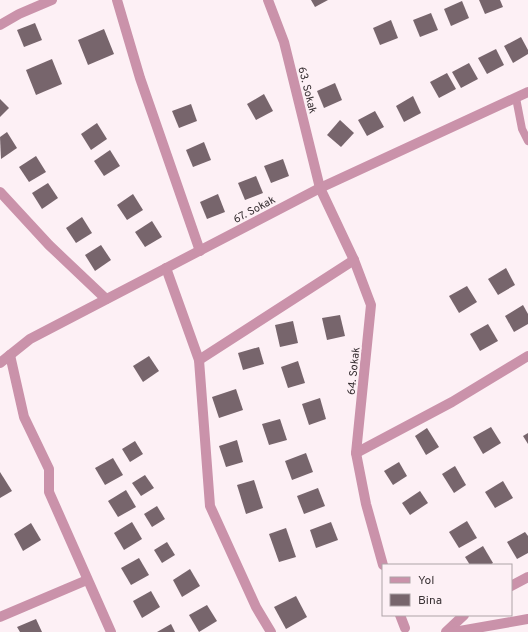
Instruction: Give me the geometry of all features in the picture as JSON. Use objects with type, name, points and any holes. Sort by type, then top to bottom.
[{"type":"street","points":[[0,25],[19,14],[52,0]]},
{"type":"street","points":[[117,0],[140,78],[200,251]]},
{"type":"street","name":"63. Sokak","points":[[268,0],[284,42],[320,188]]},
{"type":"street","name":"67. Sokak","points":[[0,363],[30,339],[320,188],[528,92]]},
{"type":"street","name":"64. Sokak","points":[[320,188],[354,260],[371,305],[356,453],[366,504],[383,564]]},
{"type":"street","points":[[0,192],[49,245],[106,299]]},
{"type":"street","points":[[199,360],[354,260]]},
{"type":"street","points":[[166,268],[199,360],[210,506],[256,607],[271,632]]},
{"type":"street","points":[[10,355],[24,416],[49,469],[49,492],[86,580],[111,632]]},
{"type":"street","points":[[356,453],[452,402],[528,356]]},
{"type":"street","points":[[512,585],[528,576]]},
{"type":"street","points":[[0,617],[86,580]]},
{"type":"street","points":[[400,616],[404,630],[416,632]]},
{"type":"street","points":[[446,632],[463,616]]},
{"type":"street","points":[[454,632],[528,618]]},
{"type":"lane","points":[[516,98],[522,129],[528,141]]},
{"type":"building","points":[[311,0],[328,0],[315,7]]},
{"type":"building","points":[[479,0],[500,0],[503,7],[485,14]]},
{"type":"building","points":[[462,1],[469,18],[451,26],[444,9]]},
{"type":"building","points":[[431,13],[438,30],[420,37],[413,20]]},
{"type":"building","points":[[391,20],[398,38],[380,45],[373,28]]},
{"type":"building","points":[[35,23],[42,40],[24,47],[17,30]]},
{"type":"building","points":[[104,29],[114,54],[88,65],[78,40]]},
{"type":"building","points":[[521,37],[528,50],[528,54],[513,63],[504,46]]},
{"type":"building","points":[[496,49],[504,65],[487,74],[478,58]]},
{"type":"building","points":[[52,59],[62,84],[36,95],[26,70]]},
{"type":"building","points":[[469,63],[478,79],[461,88],[452,72]]},
{"type":"building","points":[[447,73],[456,89],[439,98],[430,82]]},
{"type":"building","points":[[335,83],[342,100],[324,108],[317,91]]},
{"type":"building","points":[[264,94],[273,111],[256,120],[247,104]]},
{"type":"building","points":[[413,96],[421,113],[404,122],[396,106]]},
{"type":"building","points":[[0,99],[9,108],[0,117]]},
{"type":"building","points":[[191,104],[197,121],[179,128],[172,111]]},
{"type":"building","points":[[375,111],[384,127],[367,136],[358,120]]},
{"type":"building","points":[[340,120],[354,133],[341,147],[327,135]]},
{"type":"building","points":[[97,123],[107,139],[91,150],[81,134]]},
{"type":"building","points":[[7,132],[17,148],[1,159],[0,137]]},
{"type":"building","points":[[204,142],[211,160],[193,167],[186,150]]},
{"type":"building","points":[[110,150],[120,166],[104,176],[94,161]]},
{"type":"building","points":[[36,156],[46,172],[29,182],[19,167]]},
{"type":"building","points":[[283,159],[289,176],[271,183],[264,166]]},
{"type":"building","points":[[256,176],[263,193],[245,200],[238,183]]},
{"type":"building","points":[[48,183],[58,198],[42,209],[32,193]]},
{"type":"building","points":[[133,194],[143,210],[127,220],[117,205]]},
{"type":"building","points":[[218,194],[225,212],[207,219],[200,202]]},
{"type":"building","points":[[82,217],[92,233],[76,243],[66,228]]},
{"type":"building","points":[[152,221],[162,237],[145,247],[135,232]]},
{"type":"building","points":[[101,245],[111,260],[95,271],[85,255]]},
{"type":"building","points":[[506,268],[515,285],[498,295],[488,279]]},
{"type":"building","points":[[467,286],[477,302],[459,313],[449,296]]},
{"type":"building","points":[[523,305],[528,314],[528,324],[514,332],[505,316]]},
{"type":"building","points":[[340,315],[345,336],[327,340],[322,318]]},
{"type":"building","points":[[293,321],[298,343],[280,347],[275,325]]},
{"type":"building","points":[[488,324],[498,341],[480,351],[470,334]]},
{"type":"building","points":[[259,347],[264,364],[243,370],[238,353]]},
{"type":"building","points":[[149,356],[159,371],[143,382],[133,366]]},
{"type":"building","points":[[298,361],[305,383],[288,388],[281,367]]},
{"type":"building","points":[[236,389],[243,410],[219,418],[212,397]]},
{"type":"building","points":[[320,398],[326,419],[309,425],[302,404]]},
{"type":"building","points":[[280,419],[287,440],[269,445],[262,424]]},
{"type":"building","points":[[491,427],[501,443],[483,454],[473,437]]},
{"type":"building","points":[[427,428],[439,447],[426,455],[415,436]]},
{"type":"building","points":[[528,433],[528,444],[523,436]]},
{"type":"building","points":[[237,440],[243,462],[226,467],[219,446]]},
{"type":"building","points":[[135,441],[143,454],[130,462],[122,449]]},
{"type":"building","points":[[306,453],[313,472],[292,480],[285,461]]},
{"type":"building","points":[[113,458],[123,475],[105,485],[95,468]]},
{"type":"building","points":[[399,462],[407,476],[393,485],[384,471]]},
{"type":"building","points":[[455,466],[466,485],[454,493],[442,474]]},
{"type":"building","points":[[0,472],[12,491],[0,498]]},
{"type":"building","points":[[145,475],[154,488],[141,496],[132,483]]},
{"type":"building","points":[[254,480],[263,508],[246,514],[237,485]]},
{"type":"building","points":[[503,481],[513,498],[495,508],[485,492]]},
{"type":"building","points":[[318,488],[325,506],[304,514],[297,496]]},
{"type":"building","points":[[126,490],[136,507],[118,517],[108,501]]},
{"type":"building","points":[[420,491],[428,503],[410,515],[402,503]]},
{"type":"building","points":[[157,506],[165,519],[152,527],[144,514]]},
{"type":"building","points":[[467,521],[477,538],[459,548],[449,532]]},
{"type":"building","points":[[132,522],[142,539],[124,550],[114,533]]},
{"type":"building","points":[[331,522],[338,540],[316,548],[310,530]]},
{"type":"building","points":[[31,523],[41,540],[23,551],[14,534]]},
{"type":"building","points":[[286,528],[296,557],[279,562],[269,534]]},
{"type":"building","points":[[525,532],[528,536],[528,553],[517,559],[507,542]]},
{"type":"building","points":[[167,542],[175,555],[162,563],[154,550]]},
{"type":"building","points":[[483,546],[493,563],[469,564],[465,557]]},
{"type":"building","points":[[139,558],[149,575],[131,585],[121,568]]},
{"type":"building","points":[[190,569],[200,586],[182,597],[173,580]]},
{"type":"building","points":[[151,591],[160,607],[142,618],[133,601]]},
{"type":"building","points":[[296,596],[307,617],[286,629],[274,607]]},
{"type":"building","points":[[207,605],[217,621],[199,632],[189,615]]},
{"type":"building","points":[[36,619],[42,632],[20,632],[17,627]]},
{"type":"building","points":[[171,624],[175,632],[157,632]]}]
